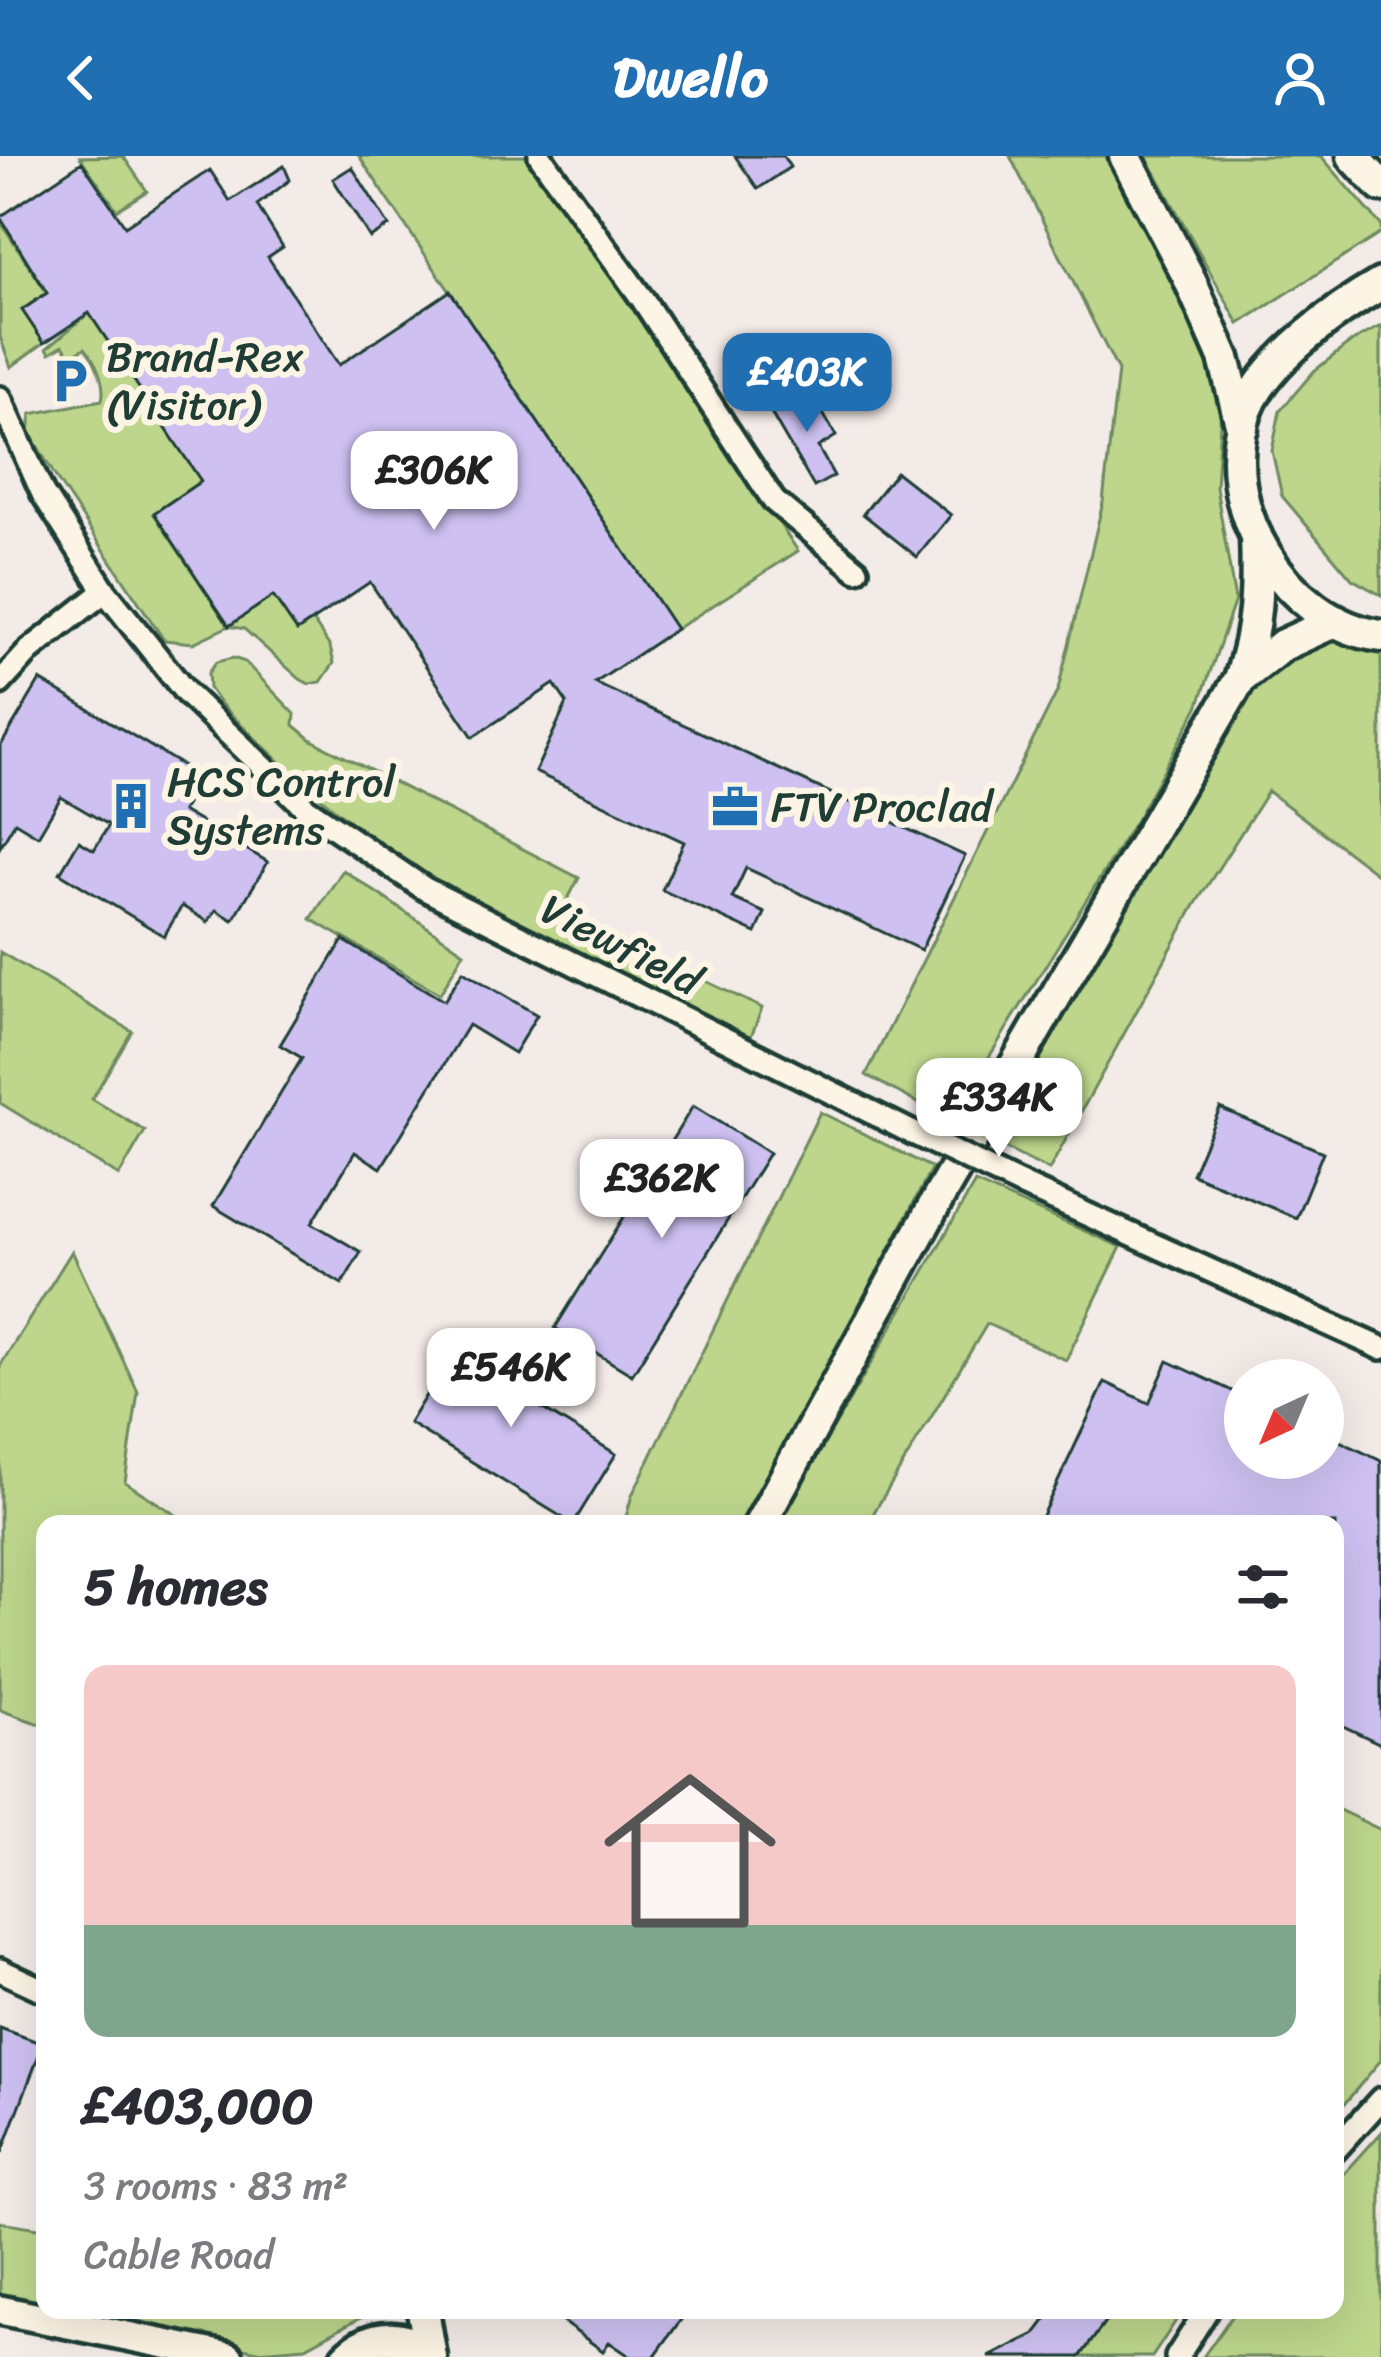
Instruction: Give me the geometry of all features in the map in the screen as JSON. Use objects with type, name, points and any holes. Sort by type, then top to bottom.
[{"type":"main road","points":[[1124,156],[1188,275],[1224,358],[1242,428]]},
{"type":"main road","points":[[1353,156],[1381,186]]},
{"type":"main road","points":[[1381,284],[1327,321],[1282,361],[1248,406],[1239,477],[1256,536],[1298,597],[1336,621],[1381,636]]},
{"type":"main road","points":[[765,1515],[941,1193],[1240,679],[1258,602],[1256,536]]},
{"type":"main road","points":[[1240,679],[1282,645],[1336,621]]},
{"type":"main road","points":[[362,2346],[390,2319]]},
{"type":"main road","points":[[424,2319],[430,2357]]},
{"type":"main road","points":[[362,2346],[394,2337],[412,2342],[430,2357]]},
{"type":"street","points":[[540,156],[643,301],[774,501],[857,570]]},
{"type":"street","name":"Viewfield","points":[[0,398],[43,494],[105,591],[186,693],[307,809],[425,889],[629,994],[1020,1184],[1381,1348]]},
{"type":"street","points":[[0,683],[30,650],[105,591]]},
{"type":"street","points":[[0,1970],[36,1987]]},
{"type":"street","points":[[1344,2140],[1381,2098]]},
{"type":"street","points":[[0,2310],[36,2317]]},
{"type":"street","points":[[44,2319],[229,2357]]},
{"type":"street","points":[[1177,2357],[1201,2319]]},
{"type":"street","points":[[329,2357],[362,2346]]},
{"type":"green space","points":[[123,156],[147,191],[117,210],[80,157]]},
{"type":"green space","points":[[359,156],[531,156],[798,551],[676,629]]},
{"type":"green space","points":[[1010,156],[1125,156],[1224,358],[1216,487],[1235,600],[1198,707],[1139,815],[950,1120],[866,1075],[1058,690],[1103,502],[1118,371]]},
{"type":"green space","points":[[1146,156],[1321,156],[1381,225],[1381,233],[1239,324]]},
{"type":"green space","points":[[0,221],[47,293],[22,310],[44,343],[11,367],[0,337]]},
{"type":"green space","points":[[89,313],[201,481],[154,514],[228,625],[273,596],[297,631],[313,621],[334,663],[321,682],[309,684],[300,679],[244,629],[229,626],[193,643],[164,640],[58,481],[29,432],[31,414],[102,400],[99,372],[85,348],[70,356],[63,345],[50,353],[47,348]]},
{"type":"green space","points":[[1381,326],[1381,595],[1352,579],[1282,496],[1272,451],[1280,411],[1314,371]]},
{"type":"green space","points":[[1308,633],[1381,636],[1381,877],[1268,791],[1195,905],[1049,1170],[992,1142],[1240,679]]},
{"type":"green space","points":[[233,658],[245,662],[295,714],[294,725],[312,740],[579,878],[561,912],[762,1008],[750,1039],[532,934],[380,845],[308,787],[218,701],[209,688],[208,673],[216,662]]},
{"type":"green space","points":[[343,870],[464,952],[440,994],[311,919]]},
{"type":"green space","points":[[0,952],[132,1031],[92,1099],[145,1131],[119,1176],[0,1103]]},
{"type":"green space","points":[[820,1112],[932,1168],[750,1515],[626,1515],[632,1495]]},
{"type":"green space","points":[[975,1183],[1121,1247],[1066,1360],[987,1324],[872,1515],[783,1515]]},
{"type":"green space","points":[[72,1251],[138,1392],[125,1482],[176,1515],[36,1515],[36,1723],[0,1710],[0,1366]]},
{"type":"green space","points":[[1344,1812],[1381,1830],[1381,2060],[1344,2104]]},
{"type":"green space","points":[[1381,2133],[1381,2357],[1203,2357],[1230,2319],[1344,2319],[1344,2174]]},
{"type":"green space","points":[[0,2222],[36,2228],[36,2307],[0,2300]]},
{"type":"green space","points":[[96,2319],[357,2319],[306,2347],[258,2351]]},
{"type":"green space","points":[[1107,2319],[1177,2319],[1152,2357],[1080,2357]]},
{"type":"building","points":[[735,156],[783,156],[790,167],[758,189]]},
{"type":"building","points":[[82,162],[125,226],[210,170],[230,201],[284,166],[290,180],[257,205],[283,247],[268,257],[339,365],[450,291],[676,629],[595,683],[965,856],[921,950],[746,868],[732,898],[765,913],[756,933],[662,890],[684,842],[535,772],[567,703],[554,684],[473,737],[370,582],[297,631],[273,596],[229,626],[154,513],[201,481],[89,313],[44,343],[22,310],[47,293],[0,217]]},
{"type":"building","points":[[352,167],[389,226],[370,238],[333,179]]},
{"type":"building","points":[[810,391],[836,436],[818,447],[834,476],[814,487],[771,413]]},
{"type":"building","points":[[896,472],[951,515],[917,557],[863,514]]},
{"type":"building","name":"HCS Control Systems","points":[[40,680],[202,777],[182,811],[268,862],[233,920],[216,910],[208,922],[182,906],[164,936],[60,873],[79,841],[94,850],[109,825],[61,797],[38,836],[15,822],[0,847],[0,747]]},
{"type":"building","points":[[343,940],[444,1001],[463,971],[537,1015],[514,1053],[468,1025],[381,1168],[355,1152],[312,1223],[361,1252],[342,1284],[213,1206],[302,1058],[280,1045]]},
{"type":"building","points":[[693,1106],[769,1153],[632,1375],[555,1328]]},
{"type":"building","points":[[1220,1108],[1323,1152],[1296,1218],[1192,1174]]},
{"type":"building","points":[[464,1333],[542,1381],[530,1401],[616,1454],[579,1515],[558,1515],[409,1423]]},
{"type":"building","points":[[1168,1361],[1224,1387],[1224,1479],[1344,1479],[1344,1443],[1381,1461],[1381,1744],[1344,1726],[1344,1515],[1042,1515],[1105,1382],[1149,1403]]},
{"type":"building","points":[[0,2028],[36,2041],[36,2063],[0,2153]]},
{"type":"building","points":[[559,2319],[681,2319],[654,2357],[631,2357],[609,2342],[603,2351]]},
{"type":"building","points":[[1046,2319],[1107,2319],[1080,2357],[989,2357],[1035,2334]]},
{"type":"place","name":"Brand-Rex (Visitor)","points":[[70,381]]},
{"type":"place","name":"HCS Control Systems","points":[[131,806]]},
{"type":"place","name":"FTV Proclad","points":[[735,807]]}]
